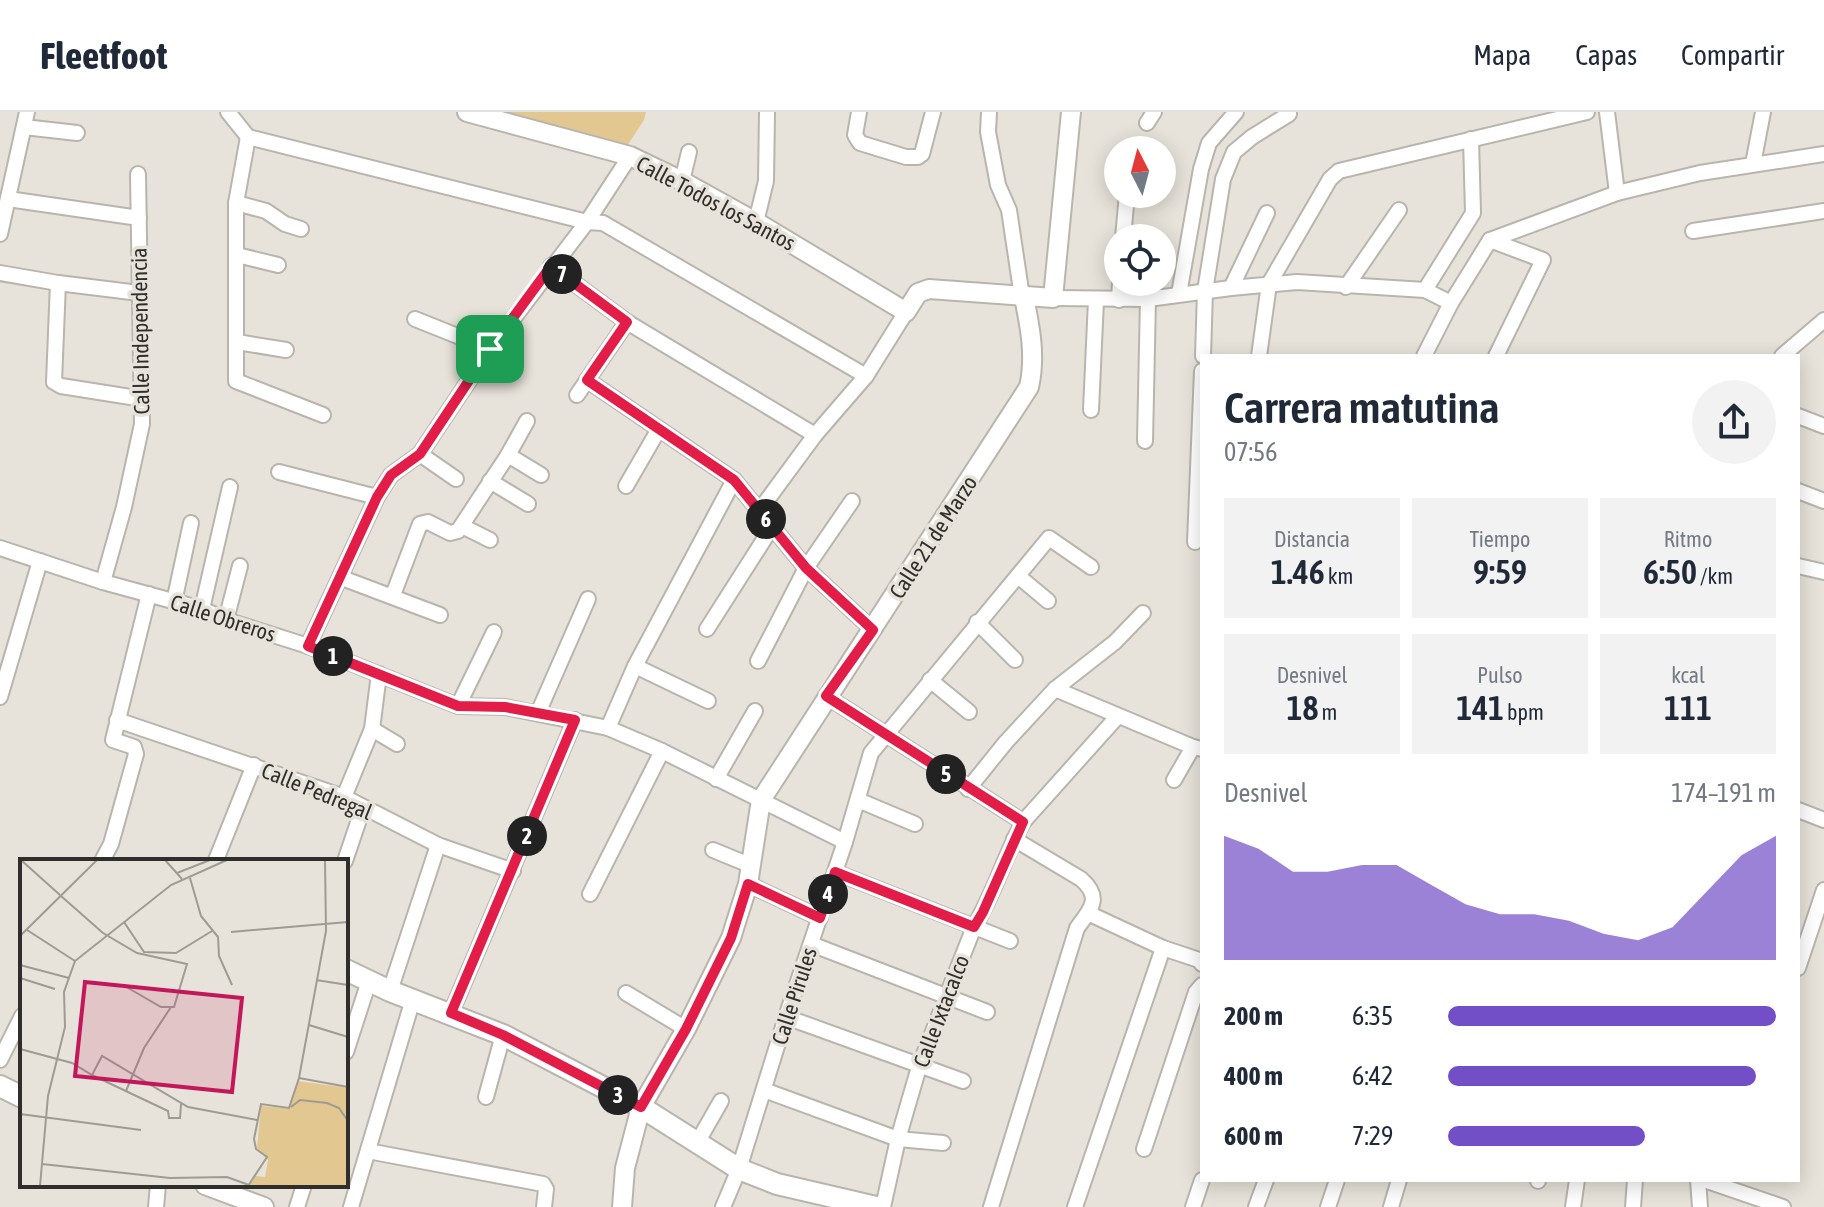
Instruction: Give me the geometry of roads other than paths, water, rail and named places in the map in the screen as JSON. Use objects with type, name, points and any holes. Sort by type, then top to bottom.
[{"type":"main road","points":[[348,971],[390,991],[503,1035],[641,1107],[739,1169],[777,1184],[850,1204],[876,1207]]},
{"type":"main road","points":[[0,1086],[20,1096]]},
{"type":"street","points":[[228,112],[248,137],[587,222],[603,223],[866,376]]},
{"type":"street","name":"Calle Todos los Santos","points":[[467,112],[630,156],[756,222],[906,312]]},
{"type":"street","points":[[756,222],[766,181],[767,112]]},
{"type":"street","points":[[859,112],[855,135],[860,143],[906,157],[922,154],[933,112]]},
{"type":"street","name":"Calle 21 de Marzo","points":[[622,1207],[625,1168],[641,1107],[686,1029],[731,938],[750,875],[761,800],[1029,387],[1033,367],[1031,334],[1009,210],[998,185],[988,132],[989,112]]},
{"type":"street","points":[[1053,298],[1071,112]]},
{"type":"street","points":[[1179,294],[1209,143],[1236,112]]},
{"type":"street","points":[[1260,354],[1269,284],[1330,179],[1339,171],[1587,112]]},
{"type":"street","points":[[1607,112],[1617,193]]},
{"type":"street","points":[[1753,164],[1763,112]]},
{"type":"street","points":[[1203,354],[1205,291],[1223,179],[1234,152],[1289,114]]},
{"type":"street","points":[[0,234],[26,120],[77,133]]},
{"type":"street","points":[[248,137],[236,203],[236,381],[323,415]]},
{"type":"street","points":[[1425,290],[1473,213],[1471,139]]},
{"type":"street","points":[[682,181],[689,152]]},
{"type":"street","points":[[1425,354],[1451,303],[1490,240],[1617,193],[1700,173],[1824,154]]},
{"type":"street","points":[[308,646],[377,497],[391,475],[420,454],[490,349],[587,222],[630,156]]},
{"type":"street","name":"Calle Independencia","points":[[103,582],[142,424],[138,174]]},
{"type":"street","points":[[8,199],[139,218]]},
{"type":"street","points":[[236,203],[266,211],[285,224],[301,229]]},
{"type":"street","points":[[1346,287],[1399,210]]},
{"type":"street","points":[[1693,231],[1824,211]]},
{"type":"street","points":[[1231,288],[1267,213]]},
{"type":"street","points":[[1490,240],[1543,260],[1497,354]]},
{"type":"street","points":[[237,255],[278,265]]},
{"type":"street","points":[[551,266],[627,322],[815,435]]},
{"type":"street","points":[[0,273],[139,293]]},
{"type":"street","points":[[759,511],[815,435],[866,376],[918,293],[929,289],[1023,297],[1119,300],[1297,282],[1425,290],[1451,303]]},
{"type":"street","points":[[58,283],[54,382],[61,386],[143,399]]},
{"type":"street","points":[[1119,296],[1119,300]]},
{"type":"street","points":[[1145,441],[1148,299]]},
{"type":"street","points":[[1091,410],[1096,300]]},
{"type":"street","points":[[415,319],[490,349]]},
{"type":"street","points":[[1784,354],[1824,320]]},
{"type":"street","points":[[577,395],[627,322]]},
{"type":"street","points":[[237,342],[286,350]]},
{"type":"street","points":[[587,380],[734,480],[806,568],[873,630]]},
{"type":"street","points":[[1800,417],[1824,426]]},
{"type":"street","points":[[1195,542],[1200,420]]},
{"type":"street","points":[[393,595],[420,524],[428,522],[450,533],[462,526],[527,421]]},
{"type":"street","points":[[626,486],[659,429]]},
{"type":"street","points":[[420,454],[456,479]]},
{"type":"street","points":[[508,455],[541,475]]},
{"type":"street","points":[[279,472],[377,497]]},
{"type":"street","points":[[608,728],[635,666],[734,480]]},
{"type":"street","points":[[490,481],[528,504]]},
{"type":"street","points":[[202,609],[230,487]]},
{"type":"street","points":[[1800,492],[1824,501]]},
{"type":"street","points":[[758,661],[806,568],[852,501]]},
{"type":"street","points":[[174,602],[191,523]]},
{"type":"street","points":[[462,526],[490,540]]},
{"type":"street","points":[[707,629],[772,527]]},
{"type":"street","name":"Calle Pirules","points":[[723,1207],[739,1169],[871,753],[1049,538],[1091,567]]},
{"type":"street","name":"Calle Obreros","points":[[0,548],[103,582],[202,609],[226,620],[308,646],[458,706],[505,707],[608,728],[662,751],[845,842]]},
{"type":"street","points":[[0,697],[40,561]]},
{"type":"street","points":[[226,620],[240,566]]},
{"type":"street","points":[[1800,566],[1824,572]]},
{"type":"street","points":[[1018,576],[1048,601]]},
{"type":"street","points":[[342,578],[440,615]]},
{"type":"street","points":[[103,859],[111,844],[136,754],[134,747],[113,740],[149,594]]},
{"type":"street","points":[[538,713],[588,599]]},
{"type":"street","points":[[968,789],[1055,689],[1115,642],[1143,613]]},
{"type":"street","points":[[977,622],[1015,660]]},
{"type":"street","points":[[458,706],[494,632]]},
{"type":"street","points":[[635,666],[708,701]]},
{"type":"street","points":[[344,797],[372,729],[379,674]]},
{"type":"street","points":[[930,680],[969,712]]},
{"type":"street","points":[[1055,689],[1198,748],[1174,780]]},
{"type":"street","points":[[826,696],[1023,822]]},
{"type":"street","points":[[716,779],[755,711]]},
{"type":"street","name":"Calle Ixtacalco","points":[[883,1207],[898,1139],[919,1067],[974,927],[1014,839],[1023,822],[1118,716]]},
{"type":"street","name":"Calle Pedregal","points":[[117,720],[344,797],[438,845],[513,871]]},
{"type":"street","points":[[451,1013],[575,720]]},
{"type":"street","points":[[372,729],[397,744]]},
{"type":"street","points":[[590,894],[662,751]]},
{"type":"street","points":[[216,859],[254,765]]},
{"type":"street","points":[[858,800],[915,824]]},
{"type":"street","points":[[346,859],[363,808]]},
{"type":"street","points":[[1800,811],[1824,820]]},
{"type":"street","points":[[991,1207],[1077,928],[1090,914],[1093,897],[1090,887],[1081,879],[1014,839]]},
{"type":"street","points":[[390,991],[438,845]]},
{"type":"street","points":[[713,850],[820,918]]},
{"type":"street","points":[[835,872],[1010,941]]},
{"type":"street","points":[[1800,962],[1824,890]]},
{"type":"street","points":[[1090,914],[1200,961]]},
{"type":"street","points":[[811,944],[987,1012]]},
{"type":"street","points":[[1075,1207],[1163,948]]},
{"type":"street","points":[[348,1046],[369,981]]},
{"type":"street","points":[[1144,1149],[1199,989]]},
{"type":"street","points":[[626,993],[686,1029]]},
{"type":"street","points":[[351,1207],[413,999]]},
{"type":"street","points":[[786,1017],[963,1081]]},
{"type":"street","points":[[0,1060],[20,1020]]},
{"type":"street","points":[[486,1097],[503,1035]]},
{"type":"street","points":[[764,1090],[898,1139],[943,1143]]},
{"type":"street","points":[[697,1143],[721,1101]]},
{"type":"street","points":[[368,1151],[543,1184],[546,1189],[544,1207]]},
{"type":"street","points":[[1193,1207],[1201,1182]]},
{"type":"street","points":[[1256,1207],[1265,1182]]},
{"type":"street","points":[[1328,1207],[1336,1182]]},
{"type":"street","points":[[1391,1207],[1398,1182]]},
{"type":"street","points":[[1573,1207],[1577,1182]]},
{"type":"street","points":[[1633,1207],[1635,1182]]},
{"type":"street","points":[[1700,1207],[1701,1182]]},
{"type":"street","points":[[1707,1182],[1783,1207]]},
{"type":"street","points":[[156,1207],[158,1187]]},
{"type":"street","points":[[208,1187],[229,1201],[257,1206]]},
{"type":"street","points":[[297,1207],[303,1187]]}]
